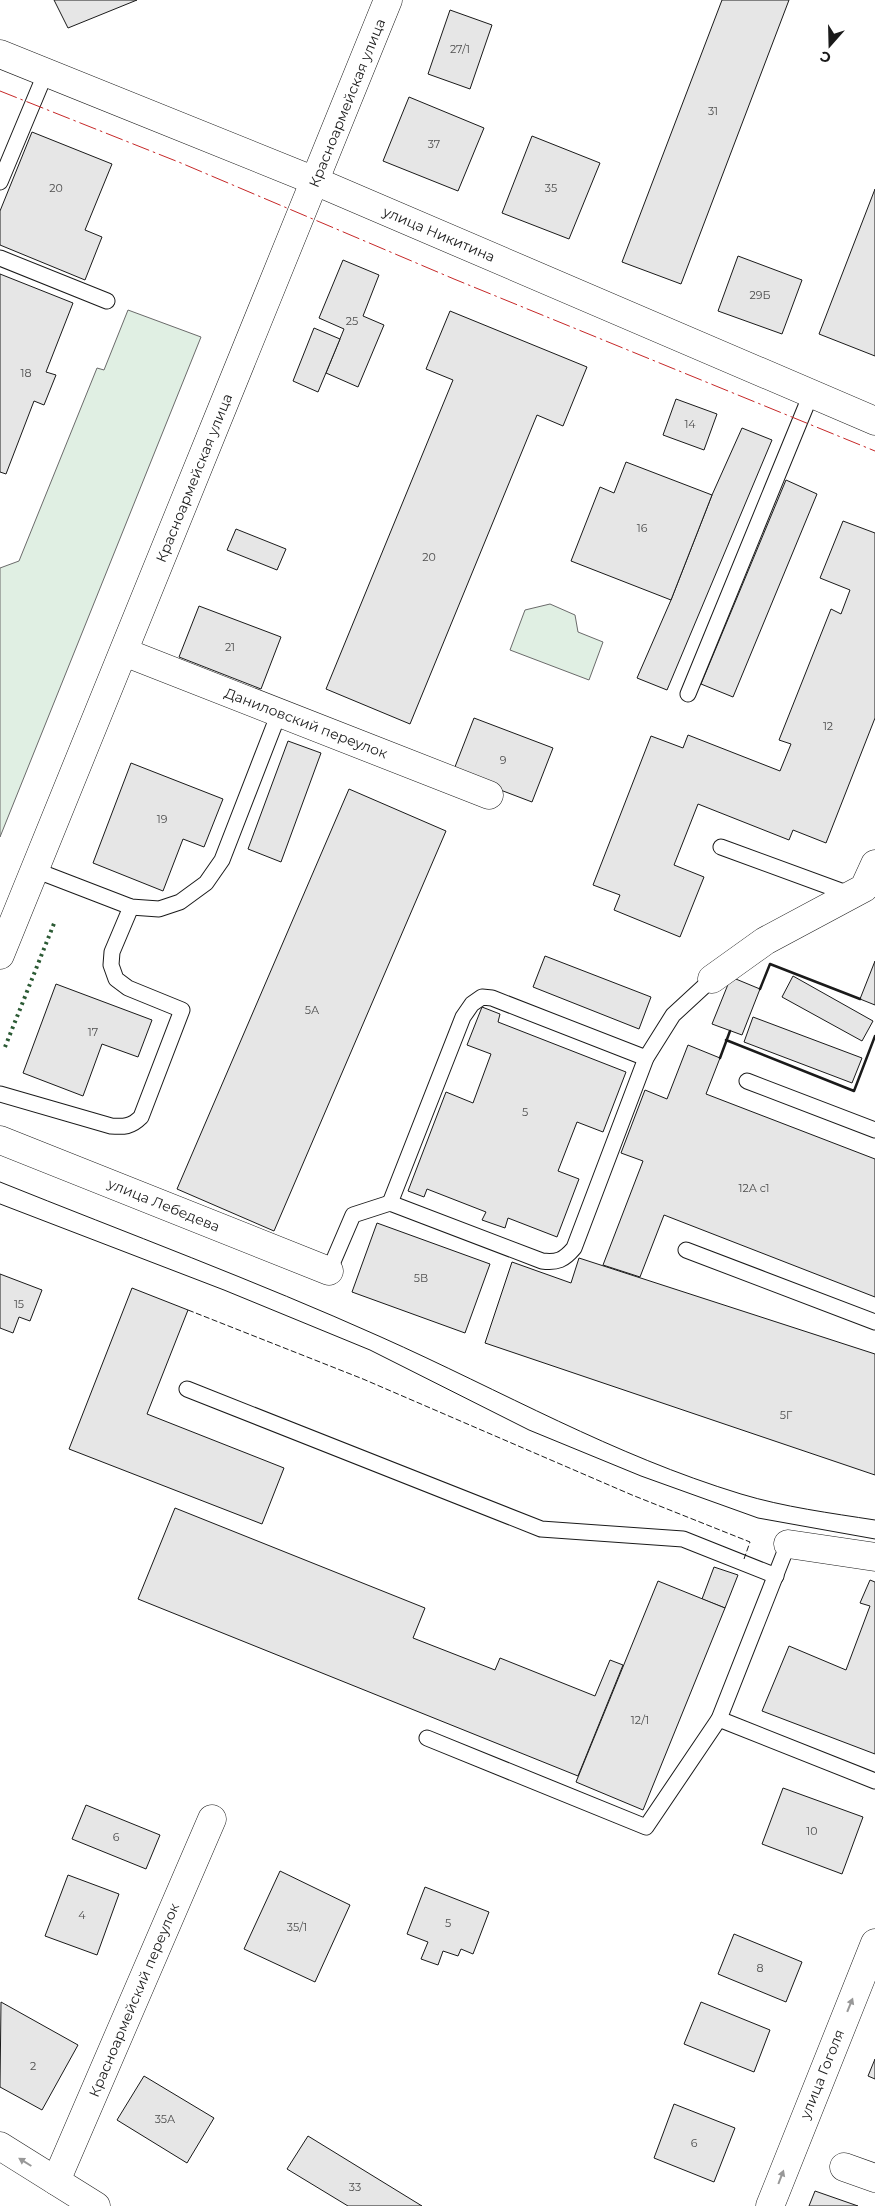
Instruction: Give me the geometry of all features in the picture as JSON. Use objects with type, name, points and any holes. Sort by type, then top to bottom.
[{"type":"street","name":"Красноармейская улица","points":[[0,955],[388,0]]},
{"type":"street","name":"улица Никитина","points":[[0,54],[315,181],[875,421]]},
{"type":"street","name":"Даниловский переулок","points":[[124,652],[489,795]]},
{"type":"street","points":[[712,979],[765,941],[867,885]]},
{"type":"street","name":"улица Лебедева","points":[[0,1140],[329,1271]]},
{"type":"street","points":[[788,1544],[875,1557]]},
{"type":"street","name":"Красноармейский переулок","points":[[56,2180],[212,1819]]},
{"type":"street","name":"улица Гоголя","points":[[770,2206],[875,1943]]},
{"type":"street","points":[[0,2146],[96,2206]]},
{"type":"street","points":[[844,2167],[875,2178]]},
{"type":"lane","points":[[0,182],[46,72]]},
{"type":"lane","points":[[0,258],[107,302]]},
{"type":"lane","points":[[688,694],[811,394]]},
{"type":"lane","points":[[35,870],[131,907],[159,909],[180,902],[206,883],[222,860],[279,713]]},
{"type":"lane","points":[[722,847],[867,885]]},
{"type":"lane","points":[[0,1094],[111,1126],[132,1126],[141,1117],[182,1010],[128,988],[116,979],[111,965],[112,952],[131,907]]},
{"type":"lane","points":[[329,1271],[353,1215],[390,1203],[542,1261],[557,1263],[568,1256],[574,1248],[646,1058],[673,1015],[712,979]]},
{"type":"lane","points":[[390,1203],[464,1017],[472,1004],[482,997],[492,998],[646,1058]]},
{"type":"lane","points":[[747,1081],[875,1130]]},
{"type":"lane","points":[[686,1250],[875,1322]]},
{"type":"lane","points":[[188,1389],[541,1530],[683,1539],[776,1576]]},
{"type":"lane","points":[[427,1738],[646,1827],[718,1719],[788,1544]]},
{"type":"lane","points":[[718,1719],[875,1781]]},
{"type":"green space","points":[[128,310],[201,337],[0,837],[0,568],[19,561],[97,368],[104,370]]},
{"type":"green space","points":[[550,604],[575,615],[578,632],[603,642],[589,680],[510,650],[525,610]]},
{"type":"building","points":[[54,0],[137,0],[68,28]]},
{"type":"building","points":[[722,0],[789,0],[681,284],[622,262]]},
{"type":"building","points":[[450,10],[492,25],[470,89],[428,74]]},
{"type":"building","points":[[409,97],[484,128],[458,191],[383,161]]},
{"type":"building","points":[[32,132],[112,164],[85,230],[102,237],[85,280],[0,245],[0,211]]},
{"type":"building","points":[[532,136],[600,163],[569,239],[502,213]]},
{"type":"building","points":[[875,189],[875,356],[819,334]]},
{"type":"building","points":[[738,256],[802,280],[782,334],[718,311]]},
{"type":"building","points":[[343,260],[379,275],[363,316],[384,325],[358,387],[326,373],[344,329],[319,318]]},
{"type":"building","points":[[0,274],[73,303],[46,372],[56,375],[44,405],[34,401],[6,474],[0,472]]},
{"type":"building","points":[[450,311],[587,367],[563,426],[537,415],[410,724],[326,689],[453,380],[426,369]]},
{"type":"building","points":[[314,328],[340,339],[318,392],[293,381]]},
{"type":"building","points":[[676,399],[717,414],[704,450],[663,435]]},
{"type":"building","points":[[742,428],[772,440],[667,690],[637,678],[671,600],[712,495]]},
{"type":"building","points":[[626,462],[712,495],[671,600],[571,561],[600,487],[614,493]]},
{"type":"building","points":[[786,480],[817,494],[733,697],[701,684]]},
{"type":"building","points":[[843,521],[875,533],[875,718],[826,843],[793,830],[789,840],[698,804],[674,865],[704,877],[680,937],[614,910],[620,895],[593,885],[651,736],[683,748],[688,735],[780,771],[791,744],[779,740],[831,609],[841,614],[850,590],[820,578]]},
{"type":"building","points":[[236,529],[286,549],[277,570],[227,550]]},
{"type":"building","points":[[199,606],[281,637],[261,689],[179,657]]},
{"type":"building","points":[[474,718],[553,748],[532,802],[453,772]]},
{"type":"building","points":[[288,741],[321,753],[281,862],[248,849]]},
{"type":"building","points":[[131,763],[223,799],[204,847],[183,839],[163,891],[93,863]]},
{"type":"building","points":[[349,789],[446,831],[274,1231],[177,1189]]},
{"type":"building","points":[[545,956],[651,997],[639,1029],[533,987]]},
{"type":"building","points":[[875,961],[875,1005],[860,999]]},
{"type":"building","points":[[793,976],[873,1021],[862,1041],[782,997]]},
{"type":"building","points":[[731,977],[760,989],[742,1035],[712,1024]]},
{"type":"building","points":[[56,984],[152,1020],[138,1057],[102,1044],[83,1096],[23,1073]]},
{"type":"building","points":[[482,1007],[500,1014],[498,1022],[626,1072],[603,1132],[577,1122],[558,1171],[579,1179],[557,1237],[508,1218],[505,1228],[482,1220],[486,1212],[427,1189],[424,1197],[408,1191],[446,1092],[473,1103],[491,1054],[467,1045]]},
{"type":"building","points":[[753,1017],[862,1058],[852,1083],[744,1042]]},
{"type":"building","points":[[688,1045],[720,1058],[706,1094],[875,1159],[875,1297],[664,1215],[640,1277],[603,1265],[643,1161],[621,1153],[645,1090],[667,1099]]},
{"type":"building","points":[[377,1223],[490,1264],[465,1333],[352,1292]]},
{"type":"building","points":[[579,1258],[875,1354],[875,1475],[485,1343],[512,1262],[571,1283]]},
{"type":"building","points":[[0,1274],[42,1290],[30,1321],[19,1317],[13,1333],[0,1328]]},
{"type":"building","points":[[132,1288],[188,1310],[147,1414],[284,1468],[262,1524],[69,1449]]},
{"type":"building","points":[[175,1508],[425,1608],[413,1638],[495,1670],[500,1658],[595,1696],[610,1660],[623,1665],[578,1776],[138,1599]]},
{"type":"building","points":[[714,1567],[738,1575],[725,1608],[702,1599]]},
{"type":"building","points":[[870,1580],[875,1582],[875,1754],[762,1711],[789,1646],[846,1670],[870,1606],[860,1603]]},
{"type":"building","points":[[658,1581],[725,1608],[643,1810],[576,1782]]},
{"type":"building","points":[[783,1788],[863,1817],[842,1874],[762,1844]]},
{"type":"building","points":[[86,1805],[160,1835],[146,1869],[72,1839]]},
{"type":"building","points":[[280,1871],[350,1905],[315,1982],[244,1949]]},
{"type":"building","points":[[68,1875],[119,1894],[97,1955],[45,1936]]},
{"type":"building","points":[[425,1887],[489,1912],[473,1954],[461,1949],[458,1956],[443,1951],[438,1965],[421,1959],[428,1942],[407,1934]]},
{"type":"building","points":[[734,1934],[802,1962],[786,2002],[718,1974]]},
{"type":"building","points":[[1,2002],[78,2045],[42,2110],[0,2087]]},
{"type":"building","points":[[701,2002],[770,2030],[754,2072],[684,2044]]},
{"type":"building","points":[[875,2059],[875,2079],[868,2076]]},
{"type":"building","points":[[144,2076],[214,2118],[187,2163],[117,2120]]},
{"type":"building","points":[[674,2104],[735,2128],[714,2182],[654,2158]]},
{"type":"building","points":[[308,2136],[422,2206],[348,2206],[287,2169]]},
{"type":"building","points":[[815,2191],[858,2206],[809,2206]]},
{"type":"tram line","points":[[0,1182],[334,1316],[648,1461],[757,1499],[875,1520]]},
{"type":"tram line","points":[[0,1204],[224,1290],[370,1350],[529,1430],[641,1476],[758,1518],[875,1539]]},
{"type":"hedge","points":[[5,1047],[55,921]]},
{"type":"fence","points":[[188,1310],[363,1379],[632,1495],[750,1542],[744,1559]]},
{"type":"wall","points":[[760,989],[770,964],[860,999]]},
{"type":"wall","points":[[720,1058],[730,1031]]},
{"type":"wall","points":[[726,1040],[854,1091],[875,1036]]},
{"type":"power","points":[[0,91],[181,163],[454,279],[875,451]]}]
